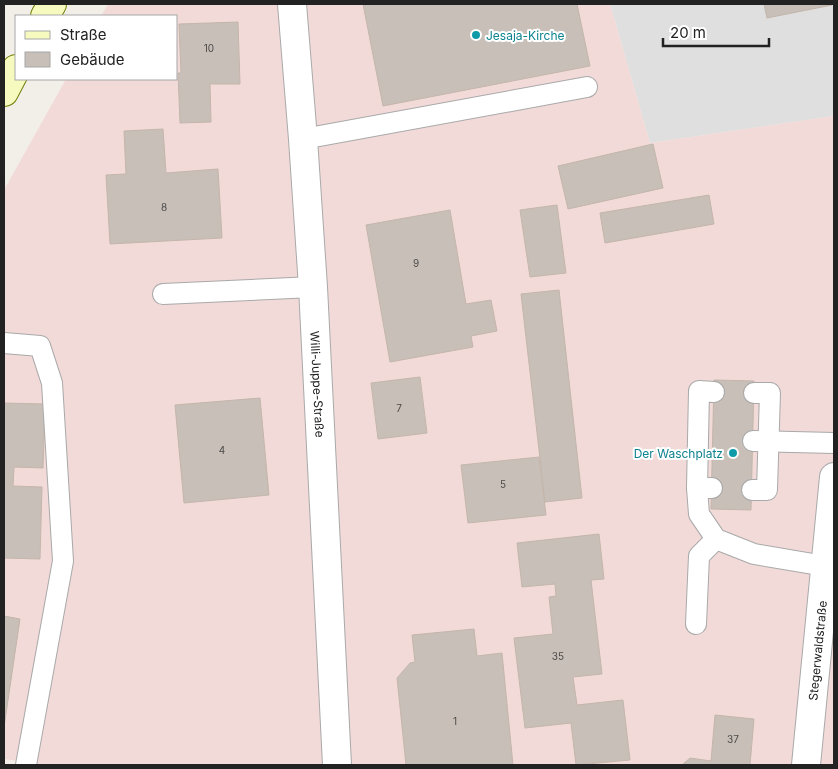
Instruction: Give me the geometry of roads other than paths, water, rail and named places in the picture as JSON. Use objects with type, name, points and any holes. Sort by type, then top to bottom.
[{"type":"main road","points":[[46,15],[52,4]]},
{"type":"main road","points":[[4,92],[15,71]]},
{"type":"street","name":"Willi-Juppe-Straße","points":[[292,4],[313,287],[337,765]]},
{"type":"street","name":"Stegerwaldstraße","points":[[806,765],[829,553],[834,477]]},
{"type":"lane","points":[[303,139],[587,87]]},
{"type":"lane","points":[[164,294],[313,287]]},
{"type":"lane","points":[[4,343],[40,346],[52,383],[63,561],[26,765]]},
{"type":"lane","points":[[714,392],[699,391],[706,416],[704,488],[698,514],[716,539],[754,554],[829,553]]},
{"type":"lane","points":[[752,490],[768,490],[760,466],[761,417],[770,393],[754,393]]},
{"type":"lane","points":[[761,441],[834,443]]},
{"type":"lane","points":[[696,624],[700,556],[716,539]]},
{"type":"place","name":"Jesaja-Kirche","points":[[476,35]]},
{"type":"place","name":"Der Waschplatz","points":[[733,453]]}]
